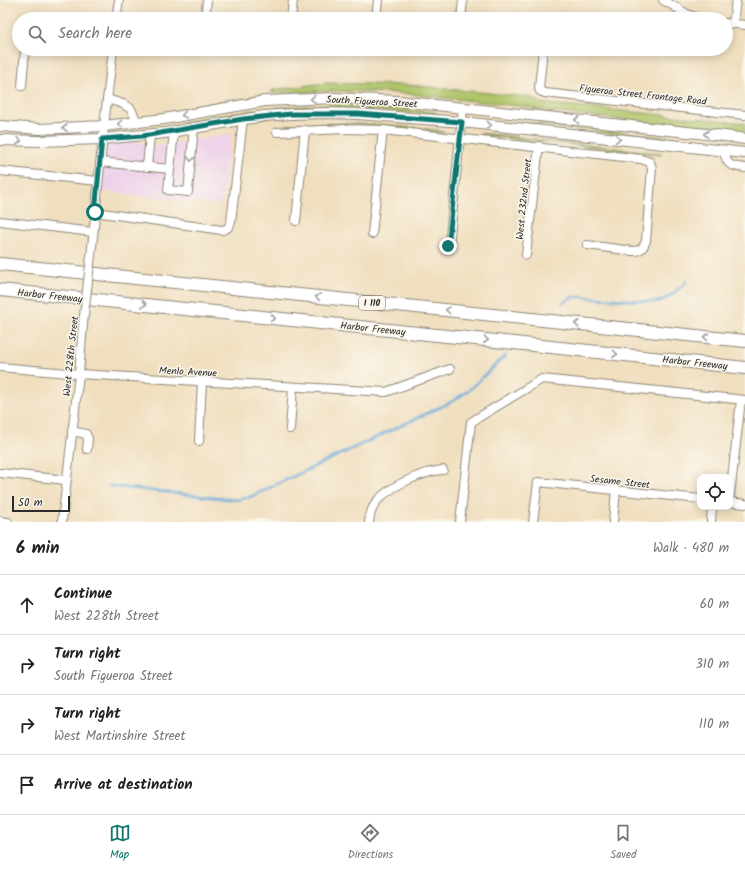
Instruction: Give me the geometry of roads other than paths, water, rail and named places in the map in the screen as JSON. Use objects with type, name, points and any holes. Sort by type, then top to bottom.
[{"type":"highway","name":"I 110","points":[[0,264],[745,341]]},
{"type":"highway","name":"Harbor Freeway","points":[[0,290],[745,368]]},
{"type":"main road","name":"South Figueroa Street","points":[[0,126],[40,129],[104,126],[164,119],[239,105],[292,99],[360,98],[745,139]]},
{"type":"main road","name":"South Figueroa Street","points":[[0,140],[38,141],[102,139],[150,135],[243,119],[291,114],[326,113],[366,114],[462,122],[724,152],[745,153]]},
{"type":"street","points":[[117,12],[119,0]]},
{"type":"street","points":[[205,12],[207,0]]},
{"type":"street","points":[[292,12],[293,0]]},
{"type":"street","points":[[377,12],[378,0]]},
{"type":"street","points":[[462,12],[463,0]]},
{"type":"street","points":[[663,0],[684,12]]},
{"type":"street","points":[[733,12],[736,0]]},
{"type":"street","points":[[733,23],[745,25]]},
{"type":"street","points":[[22,86],[24,56]]},
{"type":"street","name":"West 228th Street","points":[[62,522],[79,374],[102,139],[112,56]]},
{"type":"street","name":"Figueroa Street Frontage Road","points":[[542,56],[539,88],[540,91],[545,93],[745,115]]},
{"type":"street","points":[[107,99],[123,104],[131,109],[137,122]]},
{"type":"street","points":[[448,246],[463,108]]},
{"type":"street","points":[[95,212],[226,230],[229,228],[231,222],[243,119]]},
{"type":"street","points":[[174,131],[168,190],[188,192],[194,127]]},
{"type":"street","points":[[277,132],[345,129],[383,130],[539,146],[641,159],[650,162],[652,168],[646,242],[641,249],[633,252],[586,245]]},
{"type":"street","points":[[296,221],[305,130]]},
{"type":"street","points":[[372,234],[383,130]]},
{"type":"street","points":[[148,167],[150,135]]},
{"type":"street","name":"West 232nd Street","points":[[526,255],[539,146]]},
{"type":"street","points":[[724,152],[728,163],[732,166],[745,168]]},
{"type":"street","points":[[100,162],[170,169]]},
{"type":"street","points":[[0,171],[98,181]]},
{"type":"street","points":[[0,221],[93,232]]},
{"type":"street","name":"Menlo Avenue","points":[[0,367],[79,374],[374,392],[386,392],[450,369]]},
{"type":"street","points":[[460,522],[470,422],[542,379],[743,400],[733,474]]},
{"type":"street","points":[[199,441],[202,381]]},
{"type":"street","points":[[290,429],[293,387]]},
{"type":"street","points":[[72,431],[86,434],[88,439],[87,449]]},
{"type":"street","points":[[369,522],[369,517],[373,507],[380,498],[393,488],[432,471],[443,470]]},
{"type":"street","points":[[0,473],[66,480]]},
{"type":"street","name":"Sesame Street","points":[[533,522],[538,482],[697,499]]},
{"type":"street","points":[[612,522],[616,490]]},
{"type":"street","points":[[733,502],[745,504]]},
{"type":"street","points":[[711,522],[712,510]]},
{"type":"street","points":[[0,521],[8,522]]},
{"type":"waterway","points":[[562,303],[573,297],[656,302],[669,297],[687,281]]},
{"type":"waterway","points":[[109,486],[236,500],[250,497],[451,402],[468,391],[506,355]]}]
